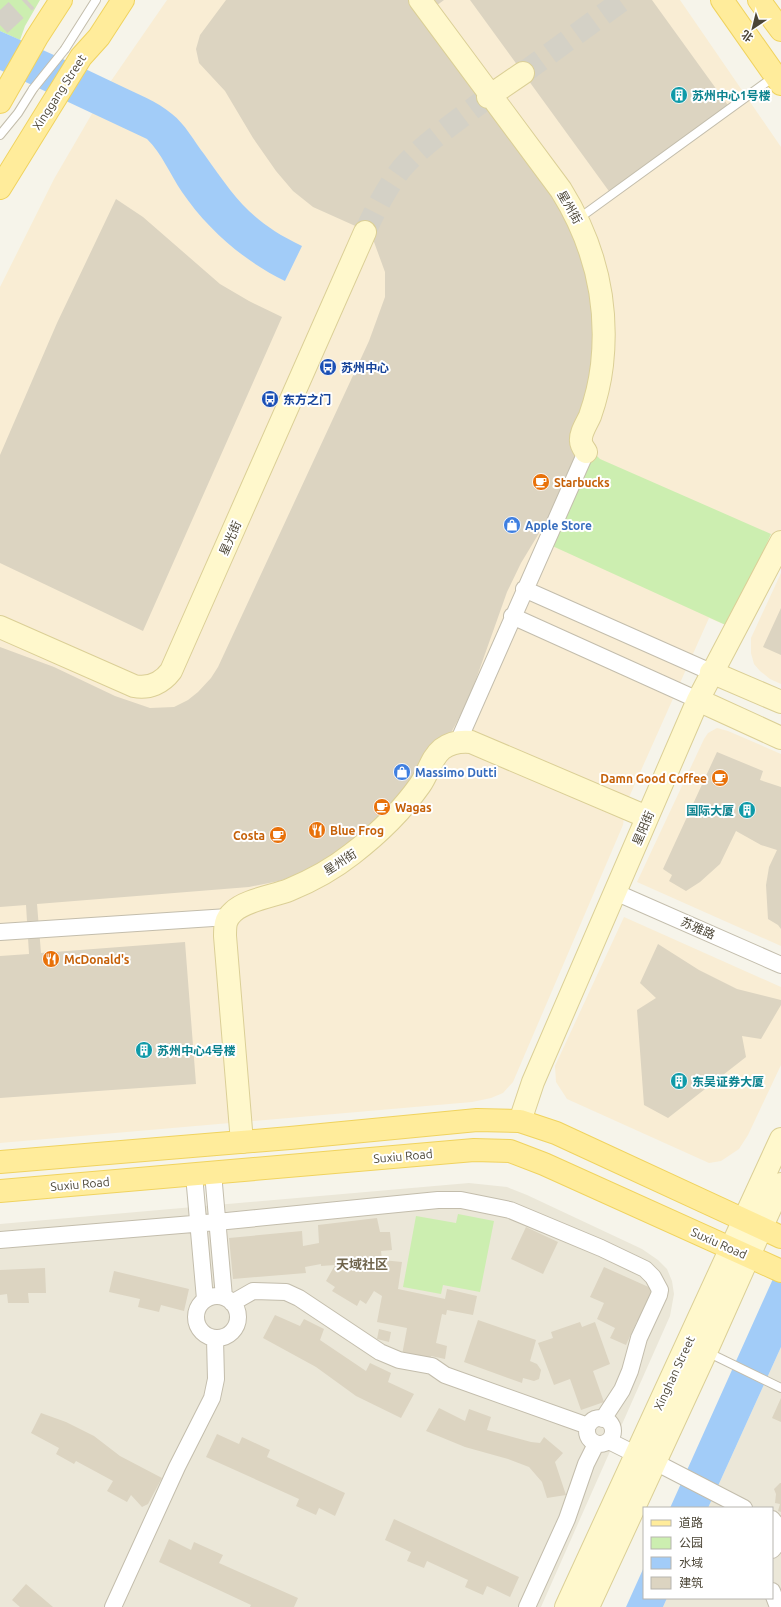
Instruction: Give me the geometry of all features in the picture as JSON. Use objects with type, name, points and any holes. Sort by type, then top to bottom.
[{"type":"main road","points":[[0,102],[37,37],[61,0]]},
{"type":"main road","name":"Xinggang Street","points":[[0,188],[52,104],[73,53],[99,36],[123,0]]},
{"type":"main road","points":[[722,0],[778,80]]},
{"type":"main road","points":[[760,0],[781,30]]},
{"type":"main road","points":[[0,1162],[242,1142],[477,1120],[520,1121],[556,1133],[781,1237]]},
{"type":"main road","name":"Suxiu Road","points":[[0,1191],[474,1150],[510,1151],[544,1164],[757,1260]]},
{"type":"street","name":"星州街","points":[[420,0],[489,96],[560,190],[577,219],[595,266],[602,299],[604,327],[603,349],[599,382],[590,415],[581,437],[581,443],[586,452]]},
{"type":"street","points":[[489,96],[523,73]]},
{"type":"street","name":"星光街","points":[[0,627],[134,686],[151,686],[165,677],[172,667],[365,232]]},
{"type":"street","points":[[586,452],[512,616],[458,742],[471,742],[648,817]]},
{"type":"street","name":"星阳街","points":[[520,1121],[533,1082],[698,700],[711,672],[781,542]]},
{"type":"street","points":[[524,589],[781,702]]},
{"type":"street","points":[[512,616],[781,738]]},
{"type":"street","name":"星州街","points":[[228,917],[234,910],[243,905],[296,886],[322,874],[350,856],[377,834],[401,810],[421,783],[442,749],[458,742]]},
{"type":"street","name":"苏雅路","points":[[615,892],[781,965]]},
{"type":"street","points":[[0,932],[228,917],[225,925],[225,936],[242,1142]]},
{"type":"street","name":"Xinghan Street","points":[[566,1607],[655,1463],[757,1260],[753,1224],[781,1139]]},
{"type":"street","points":[[203,1174],[217,1222],[228,1300],[238,1314],[236,1326],[227,1336],[215,1339],[203,1334],[196,1322],[197,1310],[205,1299],[217,1296],[228,1300],[253,1291],[286,1292],[299,1298],[380,1352],[399,1360],[432,1366],[445,1375],[588,1426]]},
{"type":"street","points":[[203,1174],[198,1223],[205,1299]]},
{"type":"street","name":"Xinghan Street","points":[[753,1224],[781,1184]]},
{"type":"street","points":[[0,1240],[217,1222],[438,1200],[462,1200],[510,1210],[645,1269],[657,1283],[660,1295],[639,1338],[630,1371],[622,1390],[603,1418],[594,1420],[588,1426]]},
{"type":"street","name":"Xinghan Street","points":[[588,1607],[706,1352],[757,1260]]},
{"type":"street","points":[[113,1607],[177,1467],[212,1398],[216,1379],[215,1339]]},
{"type":"street","points":[[527,1607],[567,1519],[586,1464],[603,1442],[612,1438],[613,1430],[610,1423],[603,1418]]},
{"type":"street","points":[[588,1426],[590,1439],[603,1442],[655,1463],[737,1504]]},
{"type":"street","points":[[773,1521],[778,1530],[778,1539],[773,1548]]},
{"type":"street","points":[[773,1594],[778,1607]]},
{"type":"lane","points":[[0,135],[18,113],[33,89],[73,53],[96,0]]},
{"type":"lane","points":[[577,219],[778,80]]},
{"type":"lane","points":[[706,1352],[777,1386]]},
{"type":"shaded area","name":"苏州中心","points":[[167,0],[680,0],[781,147],[781,538],[771,534],[730,627],[709,618],[626,804],[623,825],[513,1082],[503,1093],[491,1098],[472,1102],[0,1143],[0,287],[54,179],[111,81]]},
{"type":"shaded area","points":[[781,573],[781,684],[770,679],[754,664],[751,653],[751,638]]},
{"type":"shaded area","name":"国际大厦","points":[[717,728],[728,731],[781,754],[781,946],[637,882],[704,739],[708,733]]},
{"type":"shaded area","name":"东吴证券大厦","points":[[624,917],[781,987],[781,1065],[748,1135],[739,1149],[721,1161],[709,1163],[567,1099],[556,1082],[555,1066]]},
{"type":"shaded area","points":[[469,1183],[507,1187],[642,1249],[658,1260],[667,1269],[672,1281],[674,1294],[670,1316],[541,1607],[0,1607],[0,1224]]},
{"type":"shaded area","points":[[781,1347],[781,1607],[663,1607],[667,1599],[773,1599],[773,1507],[708,1507]]},
{"type":"green space","points":[[0,0],[40,0],[25,26],[20,40],[0,31]]},
{"type":"green space","points":[[592,451],[600,459],[771,534],[730,627],[548,544]]},
{"type":"green space","points":[[458,1214],[494,1221],[480,1292],[443,1285],[441,1294],[403,1287],[416,1216],[456,1223]]},
{"type":"water","points":[[0,31],[147,98],[166,109],[177,118],[226,184],[246,208],[270,228],[302,246],[285,281],[255,264],[215,232],[192,206],[166,164],[147,139],[0,70]]},
{"type":"water","points":[[781,1261],[781,1347],[708,1507],[670,1507]]},
{"type":"water","points":[[643,1569],[643,1599],[667,1599],[663,1607],[626,1607]]},
{"type":"building","points":[[226,0],[444,0],[425,14],[588,248],[608,375],[556,505],[521,563],[507,592],[469,699],[435,763],[409,801],[312,870],[279,881],[249,887],[37,904],[41,953],[185,942],[196,1084],[0,1098],[0,956],[29,954],[26,905],[0,907],[0,647],[54,667],[115,696],[150,708],[174,707],[188,700],[198,692],[211,678],[218,667],[369,341],[385,297],[385,272],[374,242],[362,229],[313,207],[293,191],[276,171],[253,138],[225,91],[199,63],[196,49],[200,35]]},
{"type":"building","points":[[470,0],[652,0],[730,108],[611,194]]},
{"type":"building","name":"东方之门","points":[[116,199],[143,217],[220,284],[249,301],[282,317],[143,631],[0,563],[0,455],[57,323]]},
{"type":"building","points":[[781,608],[781,655],[763,647]]},
{"type":"building","points":[[717,752],[763,771],[760,780],[781,787],[781,929],[778,925],[768,919],[766,885],[769,867],[777,850],[761,845],[736,831],[720,864],[700,882],[686,891],[669,881],[672,875],[663,869]]},
{"type":"building","points":[[658,944],[699,970],[737,989],[781,1000],[781,1005],[761,1039],[742,1036],[746,1057],[668,1118],[644,1105],[637,1010],[656,998],[640,983]]},
{"type":"building","points":[[377,1218],[380,1232],[390,1232],[392,1250],[381,1251],[382,1260],[402,1262],[398,1289],[445,1299],[447,1289],[477,1296],[473,1315],[447,1310],[446,1315],[442,1314],[436,1343],[447,1346],[445,1359],[431,1356],[430,1361],[402,1355],[407,1328],[377,1322],[382,1296],[374,1291],[366,1304],[360,1300],[357,1306],[332,1291],[335,1287],[326,1281],[335,1265],[321,1266],[321,1264],[305,1267],[306,1273],[233,1279],[229,1238],[302,1231],[303,1246],[319,1243],[318,1225]]},
{"type":"building","points":[[526,1227],[558,1242],[543,1274],[511,1259]]},
{"type":"building","points":[[604,1267],[653,1289],[643,1324],[637,1321],[626,1345],[610,1338],[615,1328],[597,1319],[604,1303],[590,1297]]},
{"type":"building","points":[[45,1268],[46,1293],[28,1293],[29,1303],[8,1303],[7,1294],[0,1295],[0,1270]]},
{"type":"building","points":[[114,1271],[189,1289],[184,1311],[161,1305],[159,1312],[138,1307],[140,1299],[109,1292]]},
{"type":"building","points":[[275,1315],[300,1326],[304,1319],[324,1329],[320,1340],[366,1371],[370,1363],[391,1373],[388,1382],[414,1394],[401,1418],[356,1396],[316,1367],[263,1338]]},
{"type":"building","points":[[478,1320],[536,1340],[530,1361],[537,1364],[541,1370],[539,1379],[534,1381],[523,1378],[522,1383],[464,1362]]},
{"type":"building","points":[[580,1322],[582,1327],[595,1322],[610,1364],[593,1371],[604,1402],[581,1410],[570,1379],[554,1385],[538,1343],[553,1338],[551,1332]]},
{"type":"building","points":[[379,1329],[391,1332],[389,1342],[377,1339]]},
{"type":"building","points":[[781,1398],[781,1422],[772,1418]]},
{"type":"building","points":[[439,1408],[465,1421],[469,1409],[491,1417],[487,1430],[531,1442],[540,1443],[544,1437],[563,1453],[555,1462],[566,1495],[547,1498],[542,1482],[529,1467],[508,1459],[465,1447],[426,1431]]},
{"type":"building","points":[[41,1413],[66,1422],[94,1436],[120,1456],[162,1478],[148,1504],[142,1507],[131,1495],[127,1502],[107,1491],[113,1481],[76,1461],[74,1464],[56,1454],[59,1448],[31,1433]]},
{"type":"building","points":[[217,1434],[239,1444],[242,1437],[270,1450],[267,1457],[345,1493],[335,1516],[319,1508],[316,1515],[296,1506],[299,1499],[206,1457]]},
{"type":"building","points":[[780,1483],[781,1512],[778,1511],[780,1504],[775,1503],[776,1494],[774,1489]]},
{"type":"building","points":[[394,1519],[519,1577],[510,1597],[487,1586],[483,1595],[465,1587],[468,1580],[427,1561],[424,1568],[407,1561],[411,1552],[385,1540]]},
{"type":"building","points":[[169,1539],[191,1550],[194,1542],[223,1555],[219,1563],[298,1598],[294,1607],[250,1607],[251,1605],[159,1562]]},
{"type":"building","points":[[26,1584],[53,1607],[20,1607],[12,1600]]},
{"type":"tunnel","points":[[0,25],[27,0]]},
{"type":"tunnel","points":[[523,73],[623,0]]},
{"type":"tunnel","points":[[365,232],[391,183],[411,158],[488,97]]},
{"type":"place","name":"苏州中心1号楼","points":[[679,95]]},
{"type":"place","name":"苏州中心","points":[[328,367]]},
{"type":"place","name":"东方之门","points":[[270,399]]},
{"type":"place","name":"Starbucks","points":[[541,482]]},
{"type":"place","name":"Apple Store","points":[[512,525]]},
{"type":"place","name":"Massimo Dutti","points":[[402,772]]},
{"type":"place","name":"Damn Good Coffee","points":[[720,778]]},
{"type":"place","name":"Wagas","points":[[382,807]]},
{"type":"place","name":"国际大厦","points":[[747,810]]},
{"type":"place","name":"Blue Frog","points":[[317,830]]},
{"type":"place","name":"Costa","points":[[278,835]]},
{"type":"place","name":"McDonald's","points":[[51,959]]},
{"type":"place","name":"苏州中心4号楼","points":[[144,1050]]},
{"type":"place","name":"东吴证券大厦","points":[[679,1081]]},
{"type":"district","name":"天域社区","points":[[362,1264]]}]
